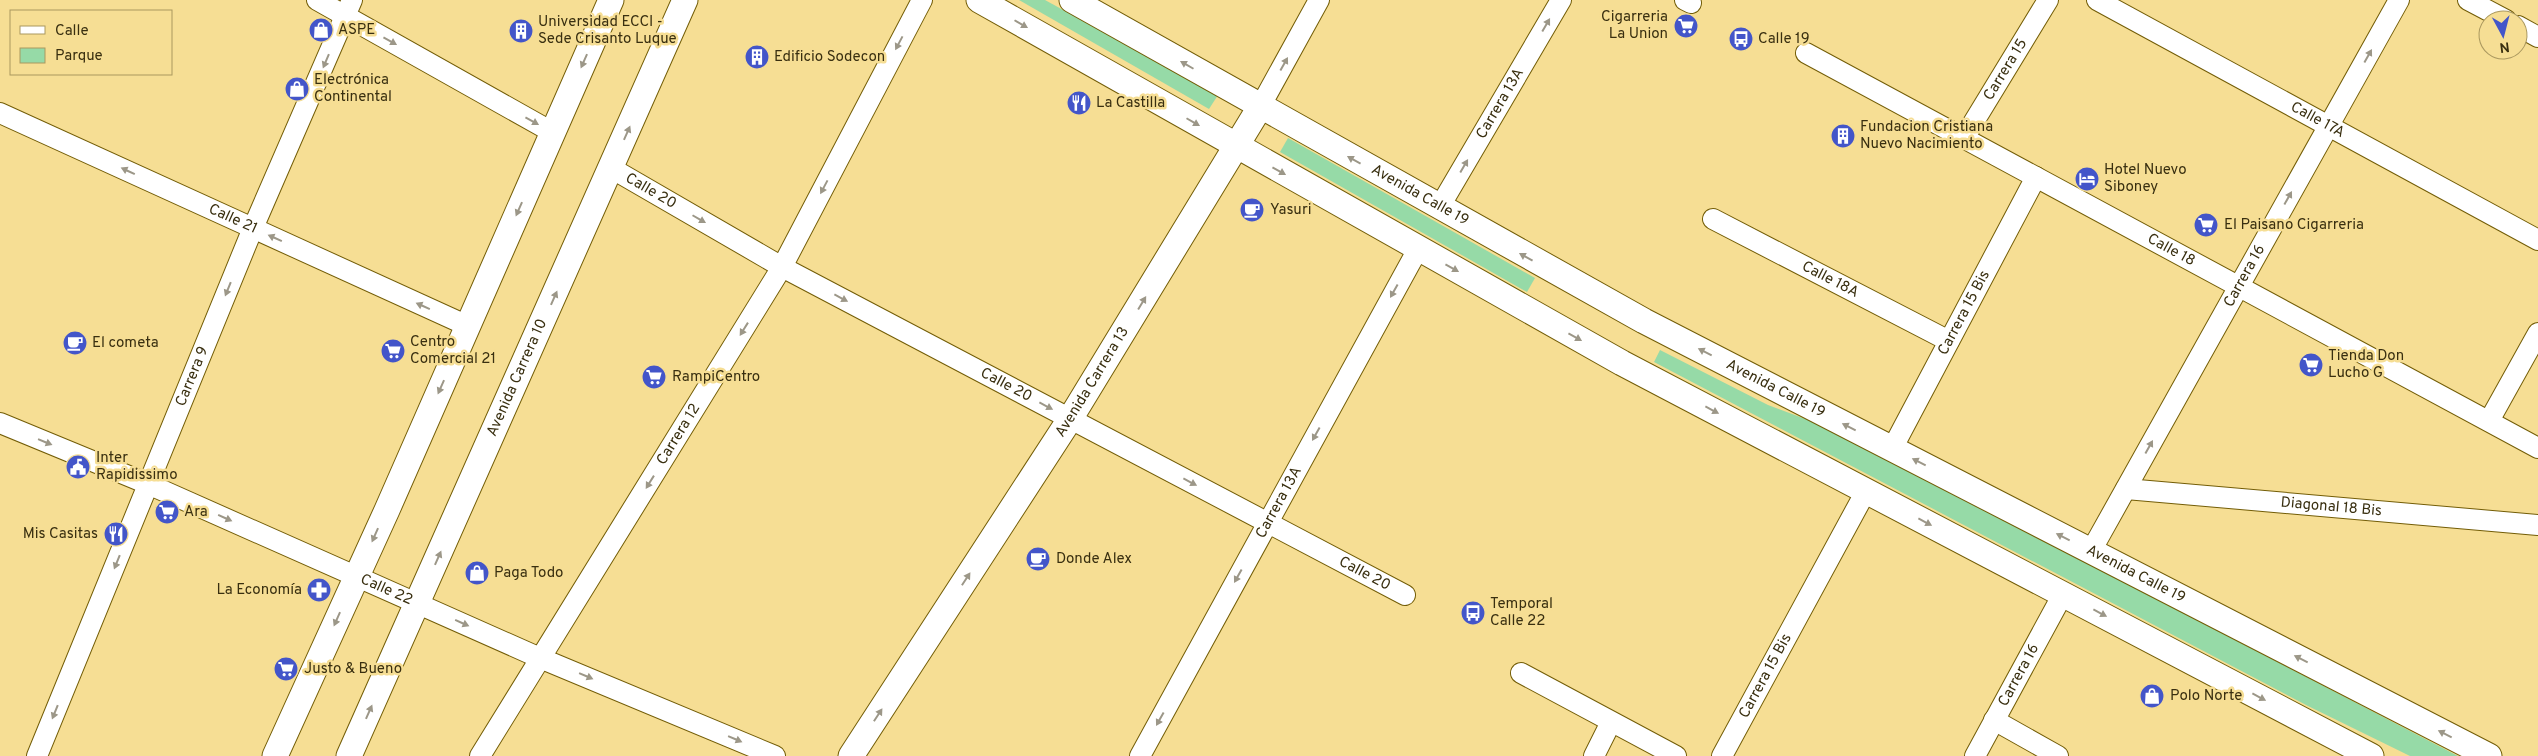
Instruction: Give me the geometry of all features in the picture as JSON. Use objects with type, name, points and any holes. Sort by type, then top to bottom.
[{"type":"main road","points":[[275,756],[468,326],[611,0]]},
{"type":"main road","name":"Avenida Carrera 10","points":[[349,756],[612,168],[685,0]]},
{"type":"main road","points":[[979,0],[1622,363],[2372,756]]},
{"type":"main road","name":"Avenida Calle 19","points":[[1072,0],[1439,208],[1644,321],[2489,756]]},
{"type":"main road","name":"Avenida Carrera 13","points":[[852,756],[1070,419],[1237,147],[1260,106]]},
{"type":"street","points":[[317,0],[348,8],[552,132]]},
{"type":"street","name":"Carrera 12","points":[[480,756],[782,267],[922,0]]},
{"type":"street","name":"Avenida Carrera 13","points":[[1260,106],[1319,0]]},
{"type":"street","name":"Carrera 13A","points":[[1439,208],[1561,0]]},
{"type":"street","name":"Carrera 15","points":[[1964,138],[2048,0]]},
{"type":"street","name":"Calle 17A","points":[[2098,0],[2538,240]]},
{"type":"street","name":"Carrera 16","points":[[2091,551],[2399,0]]},
{"type":"street","points":[[2468,0],[2497,10]]},
{"type":"street","name":"Carrera 9","points":[[37,756],[253,228],[348,8]]},
{"type":"street","name":"Calle 18","points":[[1806,53],[2538,448]]},
{"type":"street","name":"Calle 21","points":[[0,112],[468,326]]},
{"type":"street","name":"Calle 20","points":[[612,168],[782,267],[1405,595]]},
{"type":"street","name":"Carrera 15 Bis","points":[[1892,449],[2036,177]]},
{"type":"street","name":"Calle 18A","points":[[1713,219],[1949,341]]},
{"type":"street","name":"Carrera 13A","points":[[1140,756],[1418,249]]},
{"type":"street","points":[[2489,422],[2538,333]]},
{"type":"street","name":"Calle 22","points":[[0,423],[148,484],[357,575],[540,658],[775,756]]},
{"type":"street","name":"Diagonal 18 Bis","points":[[2126,489],[2538,525]]},
{"type":"street","name":"Carrera 15 Bis","points":[[1722,756],[1866,491]]},
{"type":"street","name":"Carrera 16","points":[[1975,756],[2063,594]]},
{"type":"street","points":[[1521,673],[1676,756]]},
{"type":"street","points":[[1994,720],[2058,756]]},
{"type":"street","points":[[1594,756],[1611,722]]},
{"type":"green space","points":[[1019,0],[1045,0],[1218,95],[1209,109]]},
{"type":"green space","points":[[1288,138],[1535,278],[1527,292],[1280,152]]},
{"type":"green space","points":[[1660,350],[1768,405],[1827,427],[2458,756],[2410,756],[2308,706],[1654,362]]},
{"type":"place","name":"Cigarreria La Union","points":[[1686,26]]},
{"type":"place","name":"ASPE","points":[[321,30]]},
{"type":"place","name":"Universidad ECCI - Sede Crisanto Luque","points":[[521,31]]},
{"type":"place","name":"Calle 19","points":[[1741,39]]},
{"type":"place","name":"Edificio Sodecon","points":[[757,57]]},
{"type":"place","name":"Electrónica Continental","points":[[297,89]]},
{"type":"place","name":"La Castilla","points":[[1079,103]]},
{"type":"place","name":"Fundacion Cristiana Nuevo Nacimiento","points":[[1843,136]]},
{"type":"place","name":"Hotel Nuevo Siboney","points":[[2087,179]]},
{"type":"place","name":"Yasuri","points":[[1252,210]]},
{"type":"place","name":"El Paisano Cigarreria","points":[[2206,225]]},
{"type":"place","name":"El cometa","points":[[75,343]]},
{"type":"place","name":"Centro Comercial 21","points":[[393,351]]},
{"type":"place","name":"Tienda Don Lucho G","points":[[2311,365]]},
{"type":"place","name":"RampiCentro","points":[[654,377]]},
{"type":"place","name":"Inter Rapidissimo","points":[[78,467]]},
{"type":"place","name":"Ara","points":[[167,512]]},
{"type":"place","name":"Mis Casitas","points":[[116,534]]},
{"type":"place","name":"Donde Alex","points":[[1038,559]]},
{"type":"place","name":"Paga Todo","points":[[477,573]]},
{"type":"place","name":"La Economía","points":[[319,590]]},
{"type":"place","name":"Temporal Calle 22","points":[[1473,613]]},
{"type":"place","name":"Justo & Bueno","points":[[286,669]]},
{"type":"place","name":"Polo Norte","points":[[2152,696]]}]
